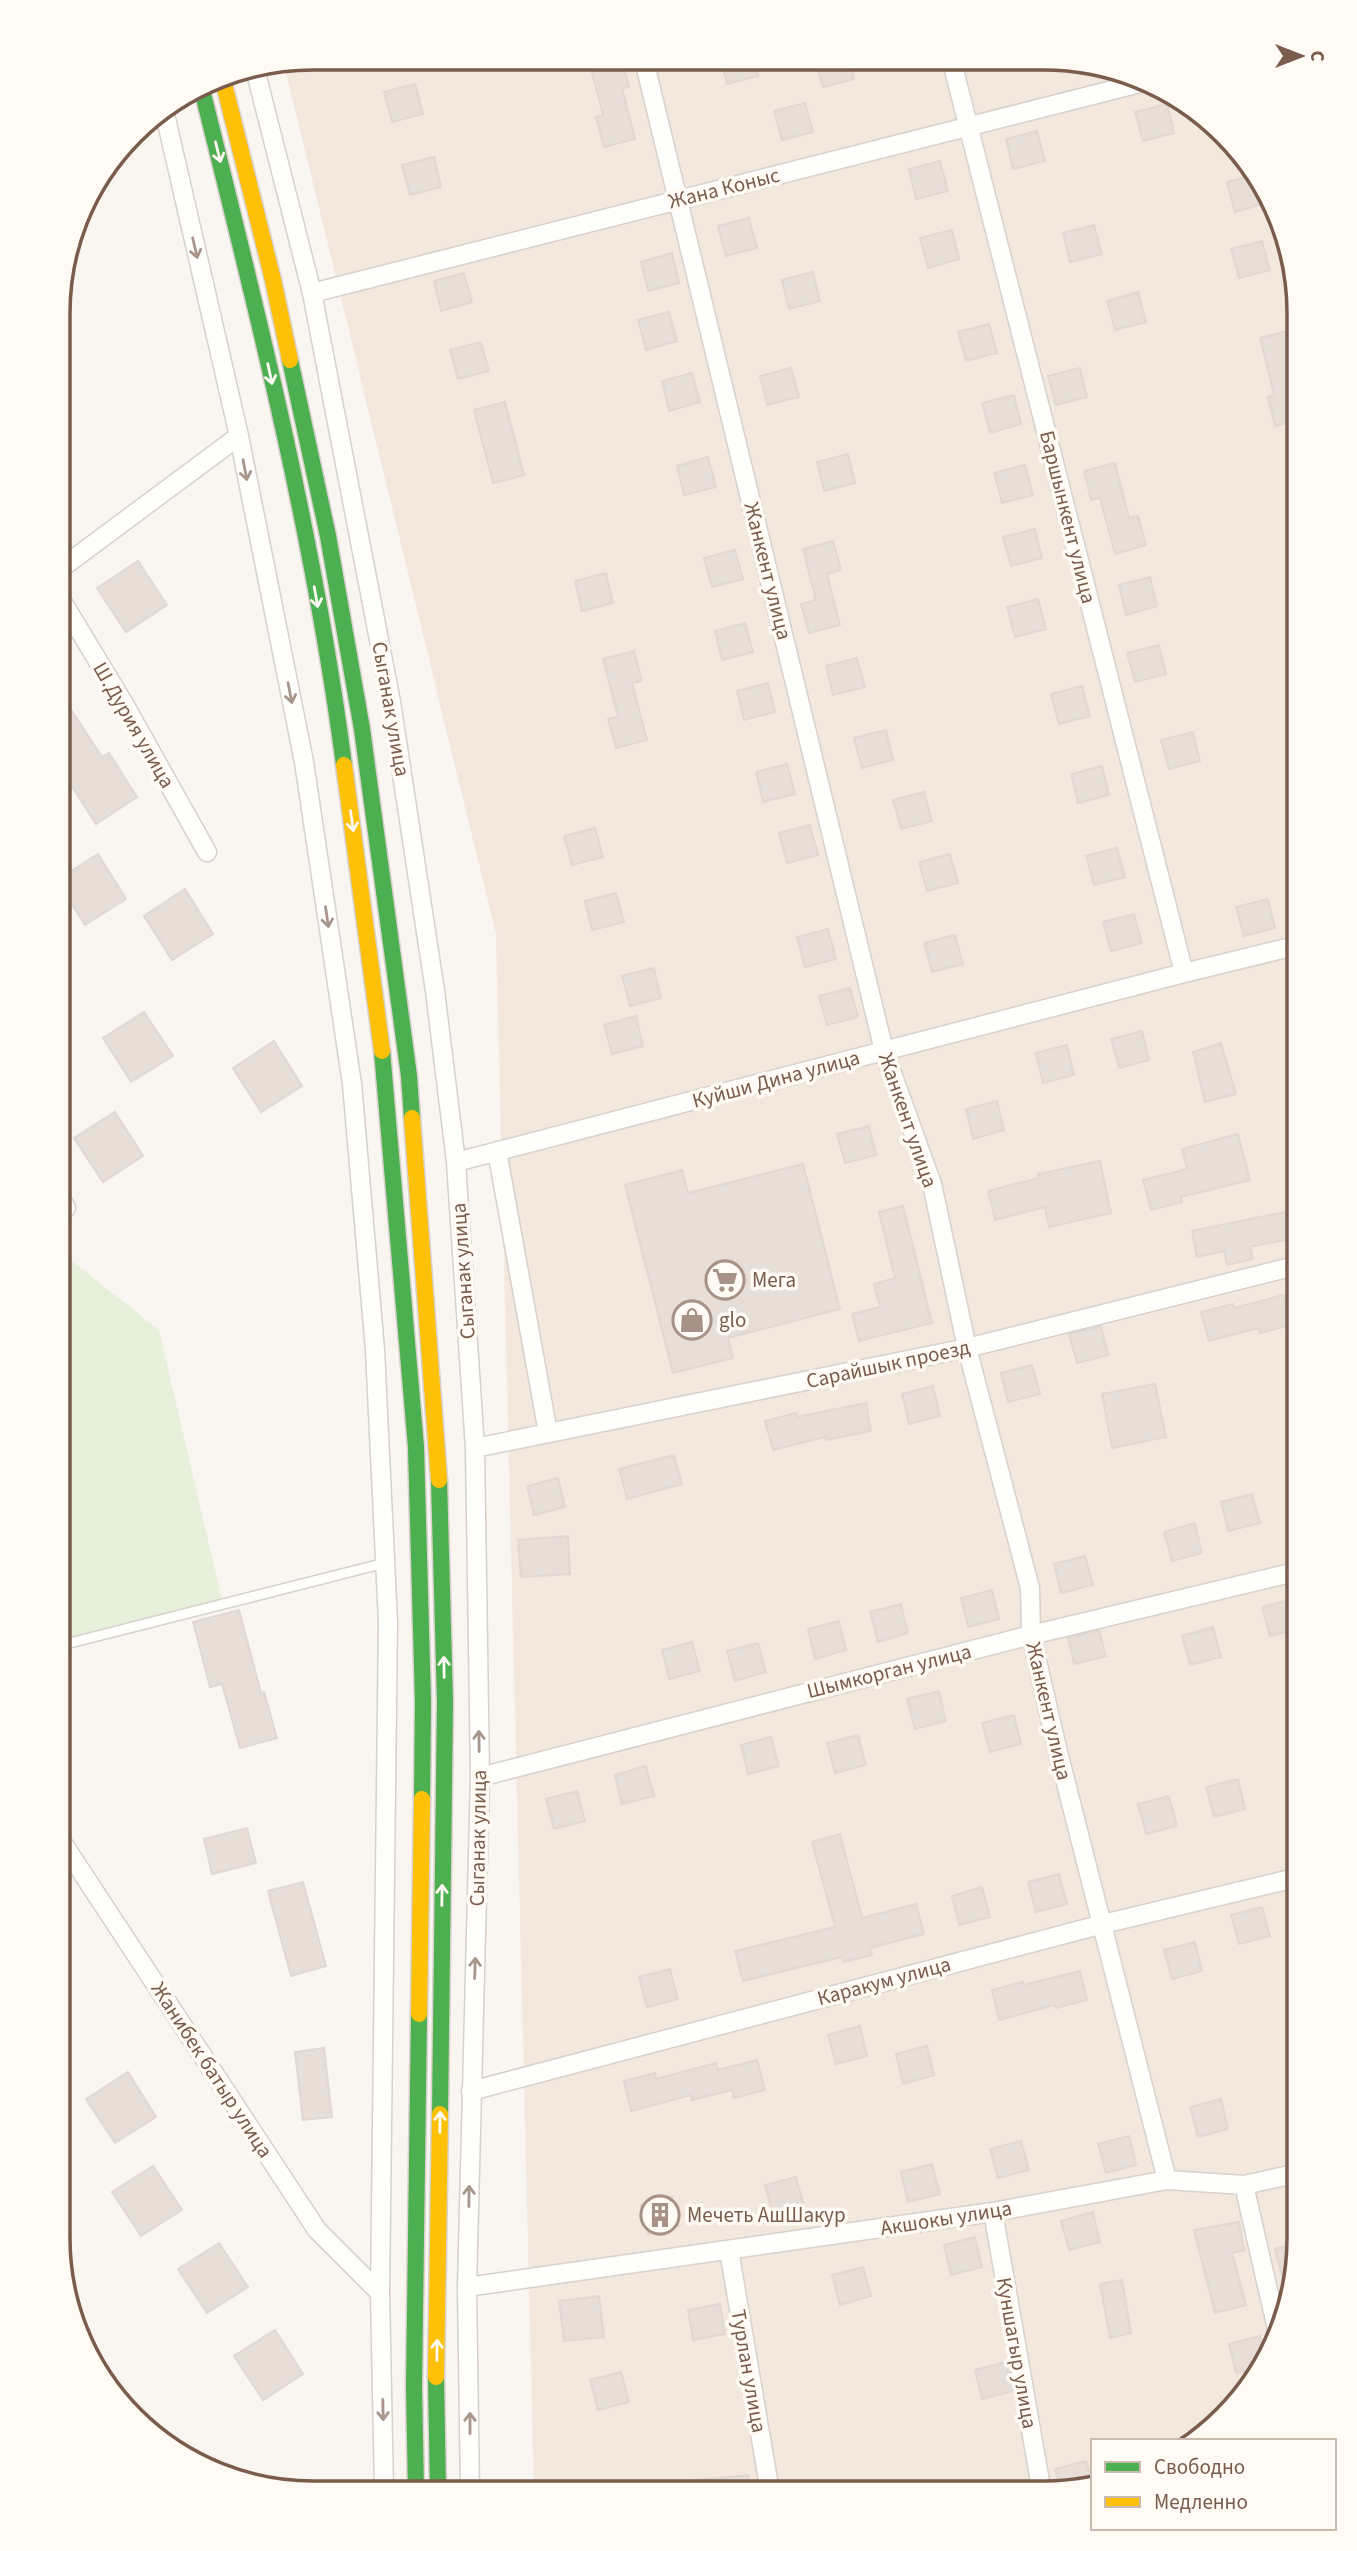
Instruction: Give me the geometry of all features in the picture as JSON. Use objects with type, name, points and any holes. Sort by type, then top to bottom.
[{"type":"highway","points":[[225,87],[273,280],[328,536],[362,729],[409,1076],[439,1446],[445,1702],[436,2387],[438,2481]]},
{"type":"highway","points":[[204,96],[251,285],[306,540],[340,732],[386,1078],[416,1447],[423,1702],[414,2387],[416,2481]]},
{"type":"street","name":"Баршынкент улица","points":[[954,70],[1184,973]]},
{"type":"street","name":"Жанкент улица","points":[[647,71],[884,1051],[932,1184],[967,1348],[1030,1588],[1031,1635],[1057,1748],[1167,2180]]},
{"type":"street","name":"Сыганак улица","points":[[257,77],[312,293],[391,702],[435,992],[456,1162],[475,1448],[480,1777],[467,2287],[470,2481]]},
{"type":"street","name":"Жана Коныс","points":[[312,293],[1129,86]]},
{"type":"street","points":[[166,120],[239,436],[304,761],[352,1084],[375,1350],[388,1636],[380,2293],[384,2481]]},
{"type":"street","points":[[70,562],[239,436]]},
{"type":"street","name":"Ш.Дурия улица","points":[[70,615],[208,852]]},
{"type":"street","name":"Куйши Дина улица","points":[[456,1162],[1287,948]]},
{"type":"street","points":[[497,1151],[548,1433]]},
{"type":"street","name":"Сарайшык проезд","points":[[475,1448],[967,1348],[1287,1268]]},
{"type":"street","name":"Шымкорган улица","points":[[480,1777],[1031,1635],[1286,1574]]},
{"type":"street","name":"Жанибек батыр улица","points":[[70,1854],[317,2230],[380,2293]]},
{"type":"street","name":"Каракум улица","points":[[471,2091],[1103,1924],[1286,1880]]},
{"type":"street","name":"Акшокы улица","points":[[467,2287],[993,2212],[1167,2180],[1244,2185],[1286,2176]]},
{"type":"street","points":[[1244,2185],[1274,2315]]},
{"type":"street","name":"Куншагыр улица","points":[[993,2212],[1040,2481]]},
{"type":"street","name":"Турлан улица","points":[[729,2250],[768,2481]]},
{"type":"lane","points":[[70,1643],[385,1563]]},
{"type":"shaded area","points":[[1060,71],[1122,83],[1179,111],[1204,130],[1227,153],[1262,206],[1279,250],[1287,313],[1286,2254],[1279,2301],[1254,2359],[1237,2386],[1216,2410],[1180,2439],[1091,2439],[1091,2476],[1075,2479],[534,2481],[496,934],[286,72]]},
{"type":"green space","points":[[70,1260],[159,1330],[223,1605],[70,1641]]},
{"type":"building","points":[[724,70],[757,70],[758,76],[727,84]]},
{"type":"building","points":[[819,70],[852,70],[854,79],[823,87]]},
{"type":"building","points":[[591,71],[625,71],[629,87],[622,88],[635,139],[604,147],[596,117],[603,115]]},
{"type":"building","points":[[415,84],[423,114],[392,122],[384,92]]},
{"type":"building","points":[[805,103],[813,132],[782,140],[774,111]]},
{"type":"building","points":[[1167,104],[1174,133],[1143,141],[1135,112]]},
{"type":"building","points":[[1037,131],[1045,161],[1013,169],[1006,139]]},
{"type":"building","points":[[434,157],[441,187],[410,195],[402,165]]},
{"type":"building","points":[[940,161],[948,191],[916,199],[909,169]]},
{"type":"building","points":[[1245,177],[1261,204],[1235,212],[1227,182]]},
{"type":"building","points":[[749,218],[757,248],[726,256],[718,226]]},
{"type":"building","points":[[1094,225],[1102,254],[1070,262],[1063,233]]},
{"type":"building","points":[[952,230],[959,259],[928,268],[920,238]]},
{"type":"building","points":[[1262,241],[1270,270],[1239,278],[1231,249]]},
{"type":"building","points":[[672,253],[679,283],[648,291],[641,262]]},
{"type":"building","points":[[813,272],[820,301],[789,309],[782,280]]},
{"type":"building","points":[[464,273],[472,302],[441,311],[434,281]]},
{"type":"building","points":[[1138,292],[1146,322],[1115,330],[1107,301]]},
{"type":"building","points":[[669,312],[677,341],[646,350],[638,320]]},
{"type":"building","points":[[989,324],[997,353],[966,361],[958,332]]},
{"type":"building","points":[[1287,331],[1287,423],[1275,426],[1268,397],[1274,395],[1260,338]]},
{"type":"building","points":[[481,342],[489,371],[458,379],[450,350]]},
{"type":"building","points":[[791,368],[799,397],[767,405],[760,376]]},
{"type":"building","points":[[1080,368],[1087,397],[1056,405],[1048,376]]},
{"type":"building","points":[[692,373],[700,402],[669,411],[662,381]]},
{"type":"building","points":[[1014,395],[1021,424],[990,433],[982,403]]},
{"type":"building","points":[[505,402],[524,475],[493,483],[474,410]]},
{"type":"building","points":[[848,454],[855,483],[824,491],[817,462]]},
{"type":"building","points":[[708,457],[716,487],[684,495],[677,466]]},
{"type":"building","points":[[1115,463],[1129,518],[1138,516],[1146,545],[1115,554],[1100,498],[1091,500],[1084,471]]},
{"type":"building","points":[[1025,465],[1033,495],[1002,503],[994,473]]},
{"type":"building","points":[[1035,529],[1042,558],[1011,566],[1003,537]]},
{"type":"building","points":[[833,541],[841,570],[827,574],[840,625],[809,633],[801,604],[816,600],[803,549]]},
{"type":"building","points":[[735,550],[743,579],[712,587],[704,558]]},
{"type":"building","points":[[138,561],[167,605],[126,632],[97,588]]},
{"type":"building","points":[[606,573],[613,603],[582,611],[575,581]]},
{"type":"building","points":[[1150,577],[1157,606],[1126,615],[1119,585]]},
{"type":"building","points":[[1038,599],[1046,629],[1015,637],[1007,607]]},
{"type":"building","points":[[745,623],[753,652],[722,660],[715,631]]},
{"type":"building","points":[[1159,645],[1166,674],[1135,682],[1127,653]]},
{"type":"building","points":[[634,651],[642,681],[632,683],[647,740],[616,748],[608,719],[618,717],[603,659]]},
{"type":"building","points":[[857,658],[865,687],[833,695],[826,666]]},
{"type":"building","points":[[768,683],[775,712],[744,720],[737,691]]},
{"type":"building","points":[[1082,686],[1090,716],[1059,724],[1051,694]]},
{"type":"building","points":[[70,708],[102,757],[109,753],[137,797],[96,824],[70,783]]},
{"type":"building","points":[[886,730],[893,760],[862,768],[854,738]]},
{"type":"building","points":[[1193,732],[1200,761],[1169,769],[1161,740]]},
{"type":"building","points":[[787,764],[795,794],[763,802],[756,772]]},
{"type":"building","points":[[1102,766],[1109,795],[1078,803],[1071,774]]},
{"type":"building","points":[[924,792],[932,821],[901,829],[893,800]]},
{"type":"building","points":[[810,825],[818,855],[787,863],[779,833]]},
{"type":"building","points":[[595,828],[603,857],[572,865],[564,836]]},
{"type":"building","points":[[1117,848],[1125,877],[1094,885],[1086,856]]},
{"type":"building","points":[[98,854],[126,899],[85,925],[70,902],[70,872]]},
{"type":"building","points":[[950,854],[958,883],[927,891],[919,862]]},
{"type":"building","points":[[185,889],[213,934],[172,960],[144,916]]},
{"type":"building","points":[[616,893],[624,922],[592,930],[585,901]]},
{"type":"building","points":[[1268,899],[1275,928],[1244,936],[1236,907]]},
{"type":"building","points":[[1134,914],[1142,943],[1111,951],[1103,922]]},
{"type":"building","points":[[828,929],[836,959],[805,967],[797,937]]},
{"type":"building","points":[[955,935],[963,964],[932,972],[924,943]]},
{"type":"building","points":[[654,968],[661,998],[630,1006],[622,976]]},
{"type":"building","points":[[850,988],[858,1017],[827,1025],[819,996]]},
{"type":"building","points":[[144,1012],[173,1056],[131,1082],[103,1038]]},
{"type":"building","points":[[636,1016],[643,1046],[612,1054],[604,1025]]},
{"type":"building","points":[[1142,1031],[1149,1060],[1119,1068],[1111,1039]]},
{"type":"building","points":[[274,1041],[302,1086],[261,1112],[233,1068]]},
{"type":"building","points":[[1221,1043],[1236,1094],[1205,1102],[1193,1052]]},
{"type":"building","points":[[1067,1045],[1074,1075],[1043,1083],[1036,1053]]},
{"type":"building","points":[[997,1101],[1004,1130],[973,1139],[966,1109]]},
{"type":"building","points":[[115,1112],[143,1156],[103,1182],[74,1138]]},
{"type":"building","points":[[869,1126],[876,1155],[845,1163],[837,1134]]},
{"type":"building","points":[[1238,1134],[1250,1180],[1181,1197],[1182,1202],[1151,1210],[1143,1180],[1187,1169],[1182,1149]]},
{"type":"building","points":[[1100,1161],[1111,1213],[1049,1227],[1045,1207],[995,1220],[988,1191],[1039,1178],[1038,1174]]},
{"type":"building","points":[[803,1164],[840,1309],[728,1338],[733,1358],[673,1373],[625,1185],[682,1170],[688,1193]]},
{"type":"building","points":[[903,1206],[932,1323],[859,1341],[852,1314],[880,1307],[874,1284],[895,1278],[879,1212]]},
{"type":"building","points":[[1287,1212],[1287,1240],[1250,1247],[1253,1259],[1227,1265],[1224,1251],[1197,1257],[1192,1231]]},
{"type":"building","points":[[1283,1295],[1286,1326],[1260,1333],[1258,1328],[1209,1341],[1201,1312],[1233,1304],[1234,1308]]},
{"type":"building","points":[[1101,1326],[1108,1355],[1077,1363],[1069,1334]]},
{"type":"building","points":[[1032,1365],[1040,1394],[1008,1402],[1001,1373]]},
{"type":"building","points":[[1155,1384],[1166,1437],[1112,1448],[1102,1394]]},
{"type":"building","points":[[933,1386],[940,1416],[909,1424],[902,1394]]},
{"type":"building","points":[[866,1403],[871,1431],[826,1440],[825,1437],[773,1450],[765,1421],[796,1413],[797,1417]]},
{"type":"building","points":[[674,1455],[682,1484],[627,1499],[619,1469]]},
{"type":"building","points":[[558,1478],[565,1507],[534,1515],[527,1486]]},
{"type":"building","points":[[1252,1494],[1260,1523],[1228,1531],[1221,1502]]},
{"type":"building","points":[[1195,1523],[1202,1553],[1172,1561],[1164,1532]]},
{"type":"building","points":[[568,1536],[570,1574],[521,1577],[518,1540]]},
{"type":"building","points":[[1085,1556],[1093,1585],[1061,1593],[1054,1564]]},
{"type":"building","points":[[992,1590],[999,1619],[968,1627],[961,1598]]},
{"type":"building","points":[[1286,1601],[1286,1632],[1270,1636],[1262,1607]]},
{"type":"building","points":[[901,1604],[908,1633],[878,1642],[870,1612]]},
{"type":"building","points":[[239,1610],[261,1693],[264,1692],[277,1738],[240,1748],[222,1684],[210,1687],[193,1622]]},
{"type":"building","points":[[839,1621],[846,1650],[815,1659],[808,1629]]},
{"type":"building","points":[[1213,1627],[1221,1657],[1190,1665],[1182,1636]]},
{"type":"building","points":[[1099,1630],[1106,1656],[1074,1664],[1068,1638]]},
{"type":"building","points":[[692,1642],[700,1671],[669,1679],[662,1650]]},
{"type":"building","points":[[758,1643],[766,1672],[735,1681],[727,1651]]},
{"type":"building","points":[[939,1691],[946,1721],[915,1729],[907,1699]]},
{"type":"building","points":[[1014,1715],[1021,1744],[990,1752],[982,1723]]},
{"type":"building","points":[[858,1735],[866,1765],[835,1773],[827,1743]]},
{"type":"building","points":[[771,1737],[779,1766],[748,1774],[741,1745]]},
{"type":"building","points":[[646,1766],[654,1796],[622,1804],[615,1775]]},
{"type":"building","points":[[1238,1779],[1245,1809],[1214,1817],[1206,1787]]},
{"type":"building","points":[[577,1791],[585,1821],[554,1829],[546,1799]]},
{"type":"building","points":[[1169,1796],[1177,1826],[1146,1834],[1138,1804]]},
{"type":"building","points":[[247,1828],[256,1863],[212,1874],[204,1839]]},
{"type":"building","points":[[840,1834],[862,1918],[916,1904],[924,1934],[870,1948],[872,1955],[844,1962],[842,1957],[743,1981],[735,1951],[835,1927],[812,1842]]},
{"type":"building","points":[[1059,1874],[1067,1904],[1036,1912],[1028,1882]]},
{"type":"building","points":[[303,1882],[326,1966],[291,1976],[268,1891]]},
{"type":"building","points":[[982,1887],[990,1917],[959,1925],[952,1896]]},
{"type":"building","points":[[1262,1907],[1270,1936],[1239,1944],[1231,1915]]},
{"type":"building","points":[[1195,1942],[1202,1971],[1172,1979],[1164,1950]]},
{"type":"building","points":[[670,1969],[678,1999],[647,2007],[639,1977]]},
{"type":"building","points":[[1080,1971],[1087,2000],[1056,2008],[1055,2005],[999,2020],[992,1990]]},
{"type":"building","points":[[860,2026],[867,2056],[836,2064],[828,2035]]},
{"type":"building","points":[[927,2046],[934,2075],[903,2084],[896,2054]]},
{"type":"building","points":[[324,2048],[332,2117],[303,2120],[295,2052]]},
{"type":"building","points":[[757,2060],[765,2090],[734,2098],[732,2090],[692,2100],[691,2095],[631,2111],[624,2081],[655,2073],[656,2079],[716,2063],[718,2070]]},
{"type":"building","points":[[128,2072],[156,2117],[115,2143],[86,2099]]},
{"type":"building","points":[[1221,2099],[1228,2129],[1198,2137],[1190,2107]]},
{"type":"building","points":[[1129,2136],[1136,2165],[1106,2173],[1098,2144]]},
{"type":"building","points":[[1021,2141],[1029,2170],[998,2178],[990,2149]]},
{"type":"building","points":[[932,2164],[940,2194],[908,2202],[901,2172]]},
{"type":"building","points":[[153,2166],[182,2210],[141,2236],[112,2192]]},
{"type":"building","points":[[796,2177],[804,2207],[773,2215],[765,2185]]},
{"type":"building","name":"Мечеть АшШакур","points":[[672,2197],[679,2226],[648,2234],[641,2205]]},
{"type":"building","points":[[1093,2212],[1100,2242],[1069,2250],[1061,2221]]},
{"type":"building","points":[[1239,2222],[1244,2250],[1232,2253],[1246,2305],[1215,2313],[1194,2230]]},
{"type":"building","points":[[975,2237],[982,2267],[951,2275],[944,2245]]},
{"type":"building","points":[[219,2243],[248,2287],[207,2313],[178,2269]]},
{"type":"building","points":[[1286,2246],[1283,2280],[1275,2249]]},
{"type":"building","points":[[863,2267],[871,2296],[840,2305],[832,2275]]},
{"type":"building","points":[[1122,2280],[1131,2333],[1110,2338],[1100,2284]]},
{"type":"building","points":[[599,2296],[604,2337],[564,2341],[559,2301]]},
{"type":"building","points":[[720,2304],[725,2334],[693,2340],[688,2310]]},
{"type":"building","points":[[275,2330],[303,2374],[263,2400],[234,2356]]},
{"type":"building","points":[[1260,2336],[1262,2343],[1247,2371],[1236,2373],[1229,2344]]},
{"type":"building","points":[[1006,2362],[1013,2391],[982,2399],[975,2370]]},
{"type":"building","points":[[621,2372],[629,2402],[598,2410],[590,2380]]},
{"type":"building","points":[[1086,2461],[1090,2476],[1058,2480],[1055,2469]]},
{"type":"building","points":[[748,2475],[749,2481],[688,2481]]},
{"type":"traffic: fast","points":[[204,96],[263,339],[300,509],[332,679],[344,765]]},
{"type":"traffic: fast","points":[[290,360],[328,536],[362,729],[409,1076],[412,1118]]},
{"type":"traffic: fast","points":[[382,1051],[416,1447],[423,1702],[422,1799]]},
{"type":"traffic: fast","points":[[439,1480],[445,1702],[440,2114]]},
{"type":"traffic: fast","points":[[416,2481],[414,2387],[419,2014]]},
{"type":"traffic: fast","points":[[436,2377],[438,2481]]},
{"type":"traffic: slow","points":[[225,87],[290,360]]},
{"type":"traffic: slow","points":[[344,765],[382,1051]]},
{"type":"traffic: slow","points":[[412,1118],[439,1480]]},
{"type":"traffic: slow","points":[[419,2014],[422,1799]]},
{"type":"traffic: slow","points":[[436,2377],[440,2114]]},
{"type":"place","name":"Мега","points":[[725,1280]]},
{"type":"place","name":"glo","points":[[692,1320]]},
{"type":"place","name":"Мечеть АшШакур","points":[[660,2215]]}]
